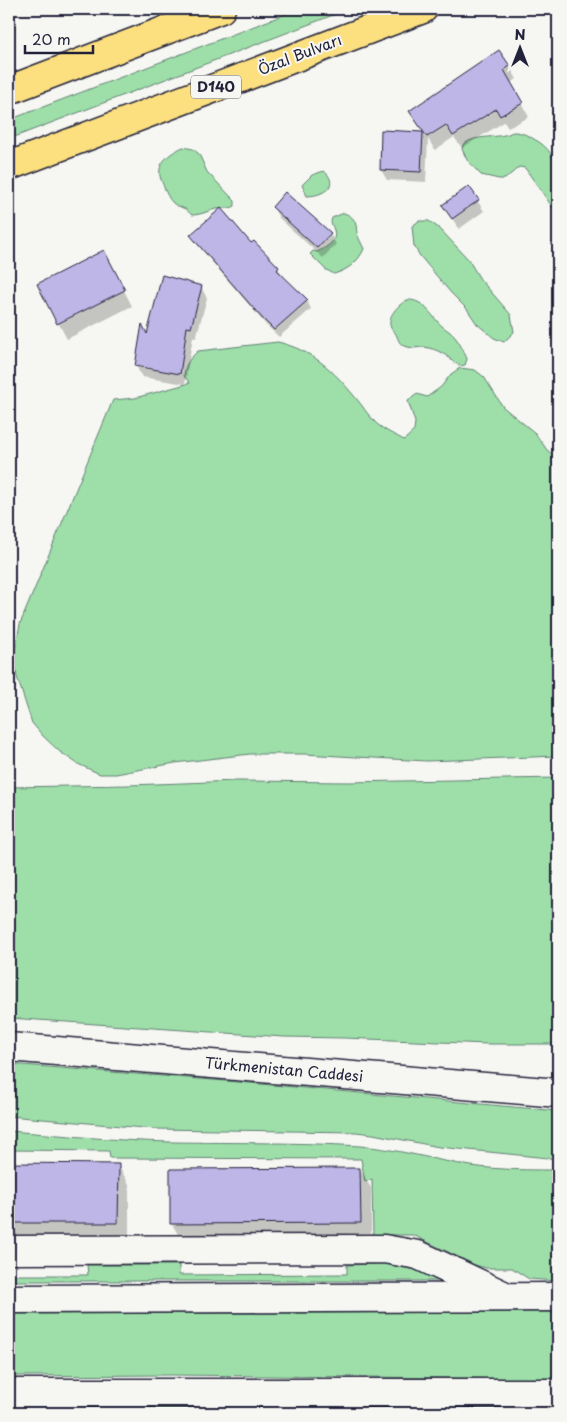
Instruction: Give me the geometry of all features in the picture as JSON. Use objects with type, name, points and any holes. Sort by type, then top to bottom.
[{"type":"highway","points":[[9,90],[221,9]]},
{"type":"highway","name":"Özal Bulvarı","points":[[9,166],[423,9]]},
{"type":"street","name":"Türkmenistan Caddesi","points":[[9,1048],[558,1093]]},
{"type":"street","points":[[9,1250],[384,1249],[418,1255],[509,1297]]},
{"type":"street","points":[[9,1299],[558,1297]]},
{"type":"street","points":[[9,1394],[558,1393]]},
{"type":"green space","points":[[299,9],[349,9],[9,139],[9,120]]},
{"type":"green space","points":[[513,132],[524,134],[539,142],[553,157],[559,184],[558,215],[525,168],[519,167],[505,179],[499,179],[481,175],[467,160],[462,149],[463,145],[468,141],[501,136]]},
{"type":"green space","points":[[183,147],[193,149],[199,154],[207,172],[235,201],[235,206],[192,215],[186,209],[175,205],[171,201],[160,176],[161,165],[172,153]]},
{"type":"green space","points":[[324,171],[331,181],[328,189],[313,196],[307,196],[302,185],[312,175]]},
{"type":"green space","points":[[344,213],[351,216],[354,220],[364,249],[352,265],[334,274],[325,269],[310,254],[313,251],[317,252],[324,249],[330,244],[335,234],[331,223],[332,218]]},
{"type":"green space","points":[[419,221],[429,221],[440,229],[468,259],[480,279],[511,315],[514,332],[504,342],[494,338],[477,324],[467,309],[420,256],[414,246],[412,226]]},
{"type":"green space","points":[[407,300],[421,304],[453,335],[460,344],[467,359],[465,365],[458,365],[433,349],[424,347],[410,348],[401,344],[391,329],[390,320],[397,308]]},
{"type":"green space","points":[[278,342],[302,350],[321,362],[347,387],[377,424],[404,440],[414,431],[415,422],[408,401],[417,394],[427,397],[441,387],[451,374],[460,368],[475,370],[484,377],[503,407],[535,433],[547,450],[558,459],[558,756],[427,761],[304,754],[250,754],[175,763],[116,774],[100,774],[78,764],[60,752],[32,723],[17,677],[14,655],[20,624],[113,400],[135,398],[190,383],[184,376],[185,368],[198,351]]},
{"type":"green space","points":[[558,778],[558,1044],[487,1044],[284,1037],[9,1018],[9,787],[237,781],[349,782]]},
{"type":"green space","points":[[9,1064],[238,1082],[558,1111],[558,1159],[439,1147],[356,1132],[155,1129],[9,1116]]},
{"type":"green space","points":[[9,1131],[151,1141],[360,1146],[457,1164],[514,1170],[558,1170],[558,1281],[529,1279],[512,1268],[486,1268],[475,1265],[413,1235],[373,1235],[372,1179],[365,1182],[361,1159],[110,1158],[109,1151],[9,1150]]},
{"type":"green space","points":[[399,1263],[445,1281],[9,1281],[9,1275],[88,1275],[87,1265],[179,1265],[179,1275],[347,1274],[347,1265]]},
{"type":"green space","points":[[558,1312],[558,1379],[170,1375],[9,1376],[9,1314]]},
{"type":"green space","points":[[149,1408],[558,1409],[558,1413],[149,1413]]},
{"type":"building","points":[[499,50],[510,66],[504,70],[523,103],[500,116],[496,109],[453,136],[446,125],[427,137],[409,111]]},
{"type":"building","points":[[381,130],[423,132],[421,172],[380,170]]},
{"type":"building","points":[[469,186],[479,200],[452,219],[442,205]]},
{"type":"building","points":[[285,192],[331,233],[317,248],[272,207]]},
{"type":"building","points":[[221,208],[251,243],[254,241],[279,267],[277,270],[308,300],[274,330],[190,235]]},
{"type":"building","points":[[104,250],[125,290],[57,324],[37,284]]},
{"type":"building","points":[[162,275],[202,286],[191,328],[187,327],[180,374],[135,366],[142,324],[147,334]]},
{"type":"building","points":[[9,1163],[119,1164],[118,1223],[9,1223]]},
{"type":"building","points":[[360,1168],[361,1223],[170,1224],[170,1169]]}]
